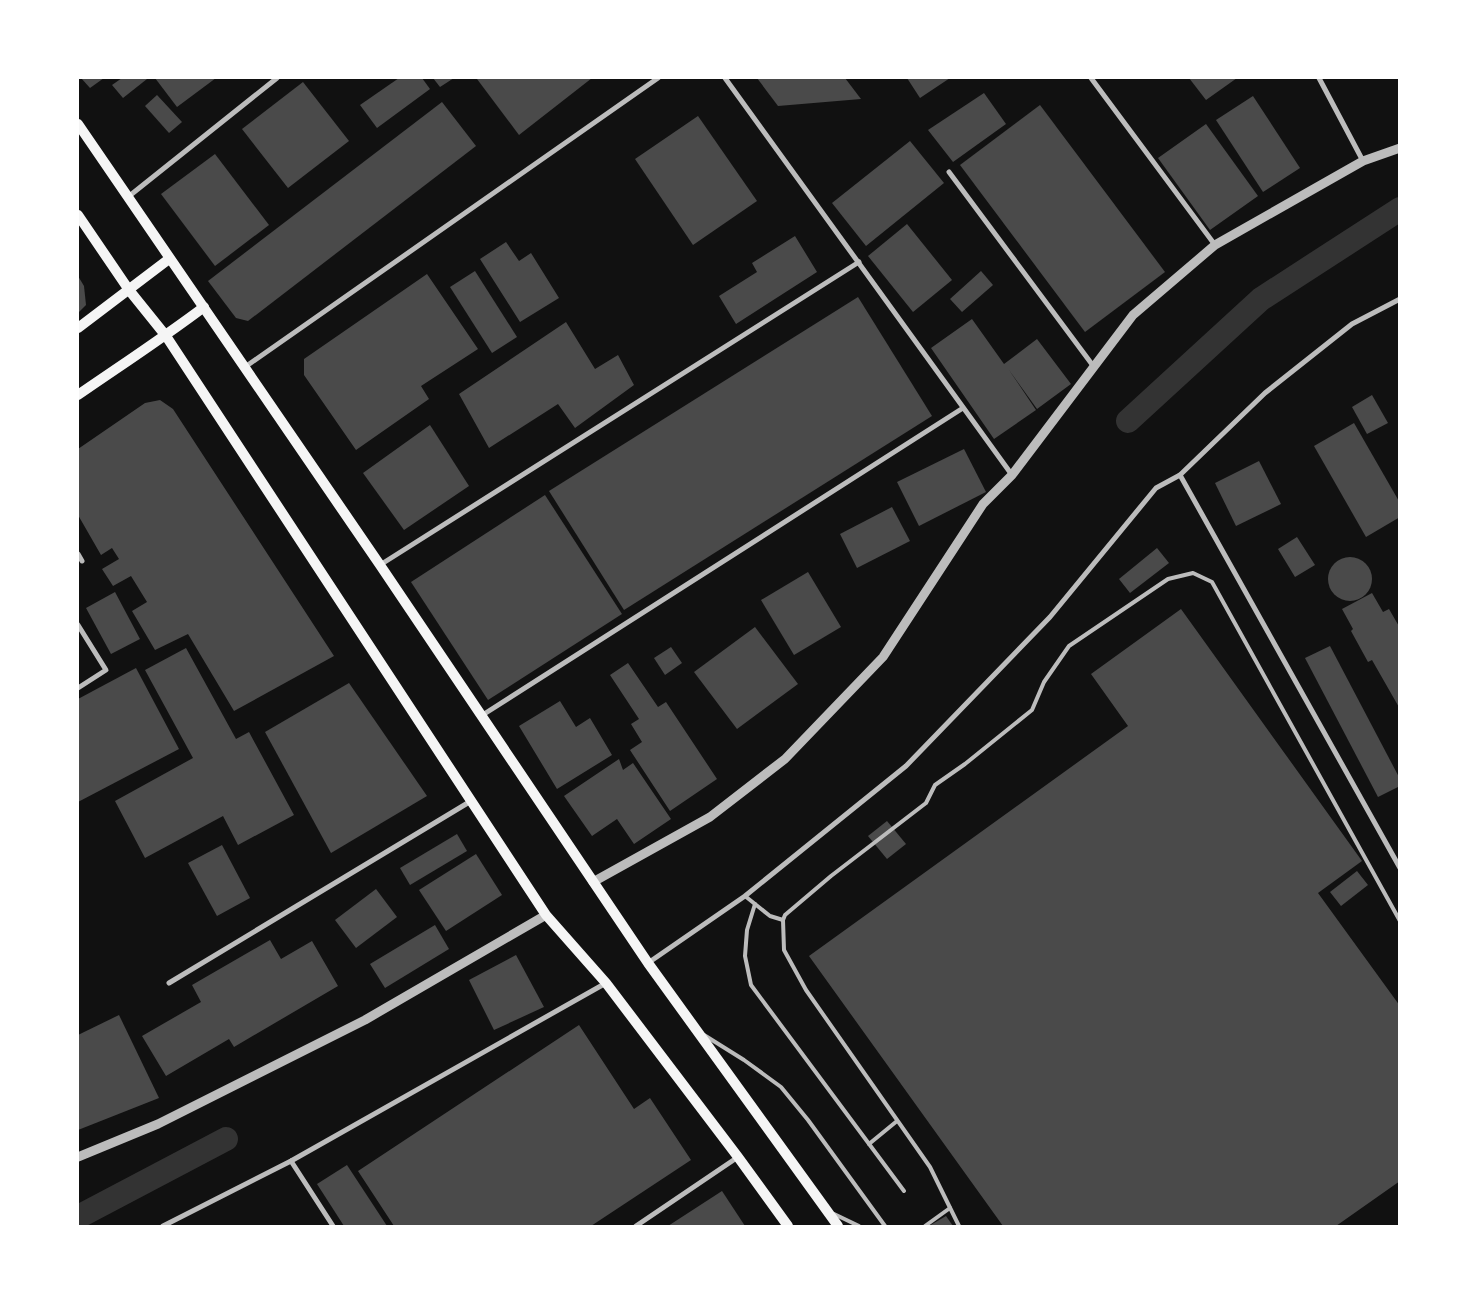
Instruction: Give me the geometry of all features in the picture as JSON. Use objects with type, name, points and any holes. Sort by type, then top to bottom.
[{"type":"main road","points":[[78,124],[380,565],[592,882],[648,963],[838,1226]]},
{"type":"main road","points":[[78,215],[130,290],[166,336],[546,915],[606,983],[788,1226]]},
{"type":"main road","points":[[78,328],[169,259]]},
{"type":"main road","points":[[78,395],[133,356],[166,336],[204,307]]},
{"type":"street","points":[[128,197],[277,78]]},
{"type":"street","points":[[244,367],[658,78]]},
{"type":"street","points":[[725,78],[1012,475]]},
{"type":"street","points":[[1091,78],[1215,246]]},
{"type":"street","points":[[1319,78],[1364,160]]},
{"type":"street","points":[[592,882],[710,818],[785,759],[883,657],[984,504],[1012,475],[1133,315],[1215,246],[1364,160],[1400,148]]},
{"type":"street","points":[[950,172],[1094,366]]},
{"type":"street","points":[[380,565],[859,262]]},
{"type":"street","points":[[648,963],[745,896],[906,766],[1050,617],[1156,488],[1180,475],[1265,393],[1352,324],[1400,299]]},
{"type":"street","points":[[481,716],[963,408]]},
{"type":"street","points":[[1180,475],[1400,868]]},
{"type":"street","points":[[78,554],[82,561]]},
{"type":"street","points":[[78,625],[106,670],[78,688]]},
{"type":"street","points":[[169,983],[471,801]]},
{"type":"street","points":[[78,1157],[158,1124],[365,1020],[546,915]]},
{"type":"street","points":[[163,1226],[290,1161],[606,983]]},
{"type":"street","points":[[636,1226],[738,1157]]},
{"type":"street","points":[[290,1161],[333,1226]]},
{"type":"lane","points":[[959,1226],[930,1167],[806,990],[784,950],[783,920],[784,915],[831,876],[926,803],[935,784],[965,764],[1032,710],[1044,682],[1070,646],[1168,579],[1193,573],[1212,582],[1400,921]]},
{"type":"lane","points":[[745,896],[770,916],[783,920]]},
{"type":"lane","points":[[756,904],[747,930],[745,956],[751,985],[904,1191]]},
{"type":"lane","points":[[698,1031],[781,1086],[885,1226]]},
{"type":"lane","points":[[869,1144],[897,1121]]},
{"type":"lane","points":[[925,1226],[950,1208]]},
{"type":"lane","points":[[828,1211],[859,1226]]},
{"type":"building","points":[[81,78],[104,78],[90,88]]},
{"type":"building","points":[[122,78],[147,79],[123,98],[112,85]]},
{"type":"building","points":[[155,78],[216,78],[177,107]]},
{"type":"building","points":[[399,78],[422,78],[430,89],[377,128],[360,105]]},
{"type":"building","points":[[433,78],[454,78],[440,87]]},
{"type":"building","points":[[592,78],[519,135],[477,79]]},
{"type":"building","points":[[757,78],[845,78],[861,99],[778,106]]},
{"type":"building","points":[[907,78],[950,78],[920,98]]},
{"type":"building","points":[[1189,78],[1237,78],[1206,100]]},
{"type":"building","points":[[303,82],[349,141],[288,188],[242,129]]},
{"type":"building","points":[[984,93],[1006,124],[953,162],[928,130]]},
{"type":"building","points":[[157,95],[182,122],[169,133],[145,106]]},
{"type":"building","points":[[1253,96],[1300,168],[1263,192],[1216,120]]},
{"type":"building","points":[[442,102],[476,146],[248,321],[236,318],[208,281]]},
{"type":"building","points":[[1040,105],[1165,272],[1085,332],[960,165]]},
{"type":"building","points":[[698,116],[757,201],[693,245],[635,159]]},
{"type":"building","points":[[1206,124],[1258,196],[1210,230],[1158,158]]},
{"type":"building","points":[[910,141],[944,183],[866,246],[832,203]]},
{"type":"building","points":[[215,154],[269,225],[215,266],[161,194]]},
{"type":"building","points":[[907,224],[952,280],[913,312],[868,256]]},
{"type":"building","points":[[795,236],[817,272],[736,324],[719,296],[757,272],[752,263]]},
{"type":"building","points":[[506,242],[519,261],[531,253],[559,298],[520,322],[480,259]]},
{"type":"building","points":[[475,271],[517,337],[492,353],[450,287]]},
{"type":"building","points":[[981,271],[993,285],[962,312],[950,299]]},
{"type":"building","points":[[427,274],[478,349],[421,386],[429,399],[356,450],[304,375],[304,359]]},
{"type":"building","points":[[78,276],[84,286],[86,305],[78,313]]},
{"type":"building","points":[[858,297],[932,416],[624,610],[549,491]]},
{"type":"building","points":[[972,319],[1004,364],[1037,339],[1071,384],[1037,409],[1009,370],[1036,410],[994,439],[931,348]]},
{"type":"building","points":[[566,322],[595,369],[618,355],[634,385],[575,428],[558,404],[489,448],[459,394]]},
{"type":"building","points":[[1372,395],[1388,423],[1367,434],[1352,407]]},
{"type":"building","points":[[160,400],[173,409],[334,656],[234,711],[188,634],[155,650],[132,611],[147,602],[131,576],[113,586],[102,569],[119,559],[112,548],[101,555],[78,515],[78,449],[145,403]]},
{"type":"building","points":[[1354,423],[1400,503],[1400,517],[1366,537],[1314,446]]},
{"type":"building","points":[[430,425],[469,486],[404,530],[363,473]]},
{"type":"building","points":[[964,449],[986,492],[919,526],[897,482]]},
{"type":"building","points":[[1259,461],[1281,504],[1236,526],[1215,483]]},
{"type":"building","points":[[545,495],[622,614],[488,700],[411,582]]},
{"type":"building","points":[[892,507],[910,541],[857,568],[840,534]]},
{"type":"building","points":[[1297,537],[1315,565],[1295,577],[1278,549]]},
{"type":"building","points":[[1157,548],[1169,563],[1130,593],[1119,579]]},
{"type":"building","points":[[1354,557],[1366,563],[1371,570],[1371,588],[1366,595],[1359,600],[1346,601],[1334,595],[1329,588],[1328,575],[1334,563],[1341,558]]},
{"type":"building","points":[[808,572],[841,627],[794,655],[761,600]]},
{"type":"building","points":[[115,592],[140,639],[111,654],[86,608]]},
{"type":"building","points":[[1372,593],[1383,612],[1389,609],[1400,628],[1400,709],[1372,660],[1368,662],[1351,631],[1353,629],[1342,609]]},
{"type":"building","points":[[1181,609],[1362,861],[1318,893],[1400,1006],[1400,1181],[1336,1226],[1003,1226],[809,956],[1128,726],[1091,674]]},
{"type":"building","points":[[755,627],[798,684],[737,729],[694,672]]},
{"type":"building","points":[[1330,646],[1400,779],[1400,786],[1378,797],[1305,658]]},
{"type":"building","points":[[671,647],[682,663],[665,675],[654,658]]},
{"type":"building","points":[[186,648],[236,739],[249,732],[294,815],[238,845],[223,816],[145,858],[115,801],[193,758],[145,670]]},
{"type":"building","points":[[628,663],[658,707],[666,702],[717,779],[670,811],[630,750],[642,742],[631,724],[639,719],[610,675]]},
{"type":"building","points":[[136,668],[179,749],[78,802],[78,699]]},
{"type":"building","points":[[349,683],[427,796],[331,853],[265,732]]},
{"type":"building","points":[[560,701],[576,727],[590,718],[612,755],[557,789],[519,726]]},
{"type":"building","points":[[619,759],[623,770],[633,763],[671,819],[634,844],[617,819],[592,836],[564,796]]},
{"type":"building","points":[[887,821],[906,844],[887,859],[868,836]]},
{"type":"building","points":[[457,834],[467,851],[410,885],[400,868]]},
{"type":"building","points":[[222,845],[250,898],[217,916],[188,863]]},
{"type":"building","points":[[476,854],[502,895],[446,931],[419,890]]},
{"type":"building","points":[[1357,871],[1368,885],[1341,906],[1330,892]]},
{"type":"building","points":[[376,889],[397,917],[356,948],[335,920]]},
{"type":"building","points":[[435,925],[449,949],[385,988],[370,964]]},
{"type":"building","points":[[270,940],[281,959],[312,941],[338,986],[234,1047],[229,1039],[166,1076],[142,1036],[201,1002],[192,985]]},
{"type":"building","points":[[516,955],[544,1007],[494,1030],[469,980]]},
{"type":"building","points":[[119,1015],[159,1098],[78,1130],[78,1035]]},
{"type":"building","points":[[579,1025],[634,1109],[650,1098],[691,1160],[591,1226],[394,1226],[358,1171]]},
{"type":"building","points":[[347,1165],[387,1226],[344,1226],[317,1184]]},
{"type":"building","points":[[722,1191],[745,1226],[668,1226]]},
{"type":"building","points":[[946,1216],[953,1226],[929,1226]]},
{"type":"waterway","points":[[1128,421],[1261,299],[1400,209]]},
{"type":"waterway","points":[[78,1217],[226,1139]]}]
